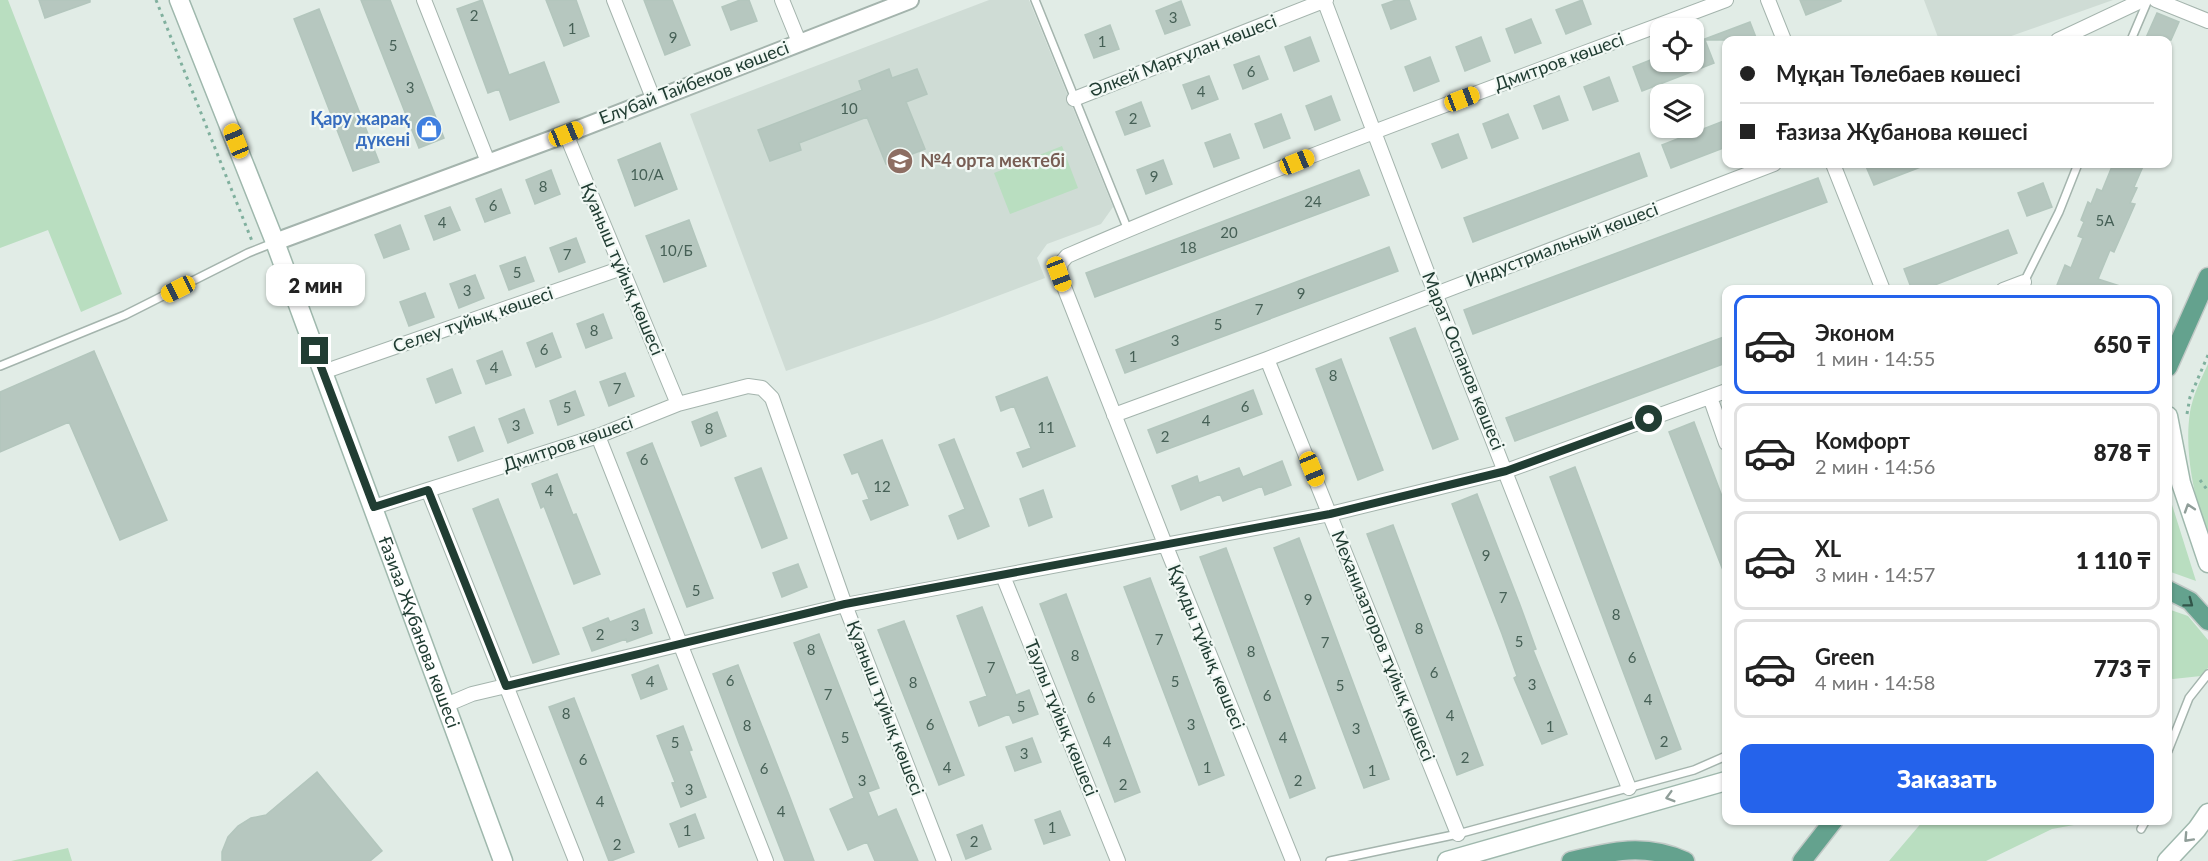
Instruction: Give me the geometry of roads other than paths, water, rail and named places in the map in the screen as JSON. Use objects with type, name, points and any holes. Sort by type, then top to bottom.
[{"type":"main road","name":"Ғазиза Жұбанова көшесі","points":[[179,0],[275,242],[503,861]]},
{"type":"main road","points":[[2172,359],[2208,277]]},
{"type":"main road","points":[[2172,437],[2181,483],[2208,563]]},
{"type":"main road","points":[[2172,592],[2190,601],[2208,621]]},
{"type":"main road","points":[[1447,861],[1722,782]]},
{"type":"main road","points":[[2167,861],[2197,829],[2208,813]]},
{"type":"main road","points":[[1805,858],[1830,825]]},
{"type":"main road","points":[[1571,861],[1608,852],[1632,850],[1655,850],[1685,861]]},
{"type":"street","points":[[424,0],[488,162]]},
{"type":"street","points":[[614,0],[654,98]]},
{"type":"street","points":[[782,0],[799,42]]},
{"type":"street","name":"Елубай Тайбеков көшесі","points":[[275,242],[566,134],[910,0]]},
{"type":"street","name":"Әлкей Марғұлан көшесі","points":[[1074,99],[1325,0]]},
{"type":"street","name":"Марат Оспанов көшесі","points":[[1325,0],[1435,293],[1629,788]]},
{"type":"street","name":"Дмитров көшесі","points":[[1061,263],[1067,256],[1128,230],[1374,132],[1726,0]]},
{"type":"street","points":[[1768,0],[1782,36]]},
{"type":"street","points":[[2067,36],[2144,0]]},
{"type":"street","points":[[2156,0],[2208,21]]},
{"type":"street","name":"Қуаныш тұйық көшесі","points":[[566,134],[678,404]]},
{"type":"street","name":"Индустриальный көшесі","points":[[1114,415],[1763,168]]},
{"type":"street","points":[[1835,168],[1881,285]]},
{"type":"street","name":"Құмды тұйық көшесі","points":[[1061,263],[1059,274],[1293,861]]},
{"type":"street","name":"Селеу тұйық көшесі","points":[[323,372],[622,267]]},
{"type":"street","points":[[2016,285],[2024,282]]},
{"type":"street","name":"Механизаторов тұйық көшесі","points":[[1267,358],[1458,834]]},
{"type":"street","name":"Дмитров көшесі","points":[[374,507],[598,436],[678,404],[748,386],[762,388]]},
{"type":"street","name":"Қуаныш тұйық көшесі","points":[[762,388],[772,398],[845,604],[944,861]]},
{"type":"street","points":[[446,705],[472,694],[845,604],[1330,514],[1506,471],[1722,392]]},
{"type":"street","points":[[1710,397],[1722,432]]},
{"type":"street","points":[[598,436],[766,861]]},
{"type":"street","points":[[428,490],[576,861]]},
{"type":"street","name":"Таулы тұйық көшесі","points":[[1003,576],[1118,861]]},
{"type":"lane","points":[[1035,0],[1128,230]]},
{"type":"lane","points":[[2133,36],[2148,0]]},
{"type":"lane","points":[[2024,282],[2059,212],[2076,168]]},
{"type":"lane","points":[[0,366],[125,315],[275,242]]},
{"type":"lane","points":[[2172,741],[2189,698],[2208,674]]},
{"type":"lane","points":[[1330,861],[1458,834],[1694,770],[1722,758]]},
{"type":"lane","points":[[2141,829],[2143,825]]},
{"type":"place","name":"Қару жарақ дүкені","points":[[429,129]]},
{"type":"place","name":"№4 орта мектебі","points":[[900,161]]}]
